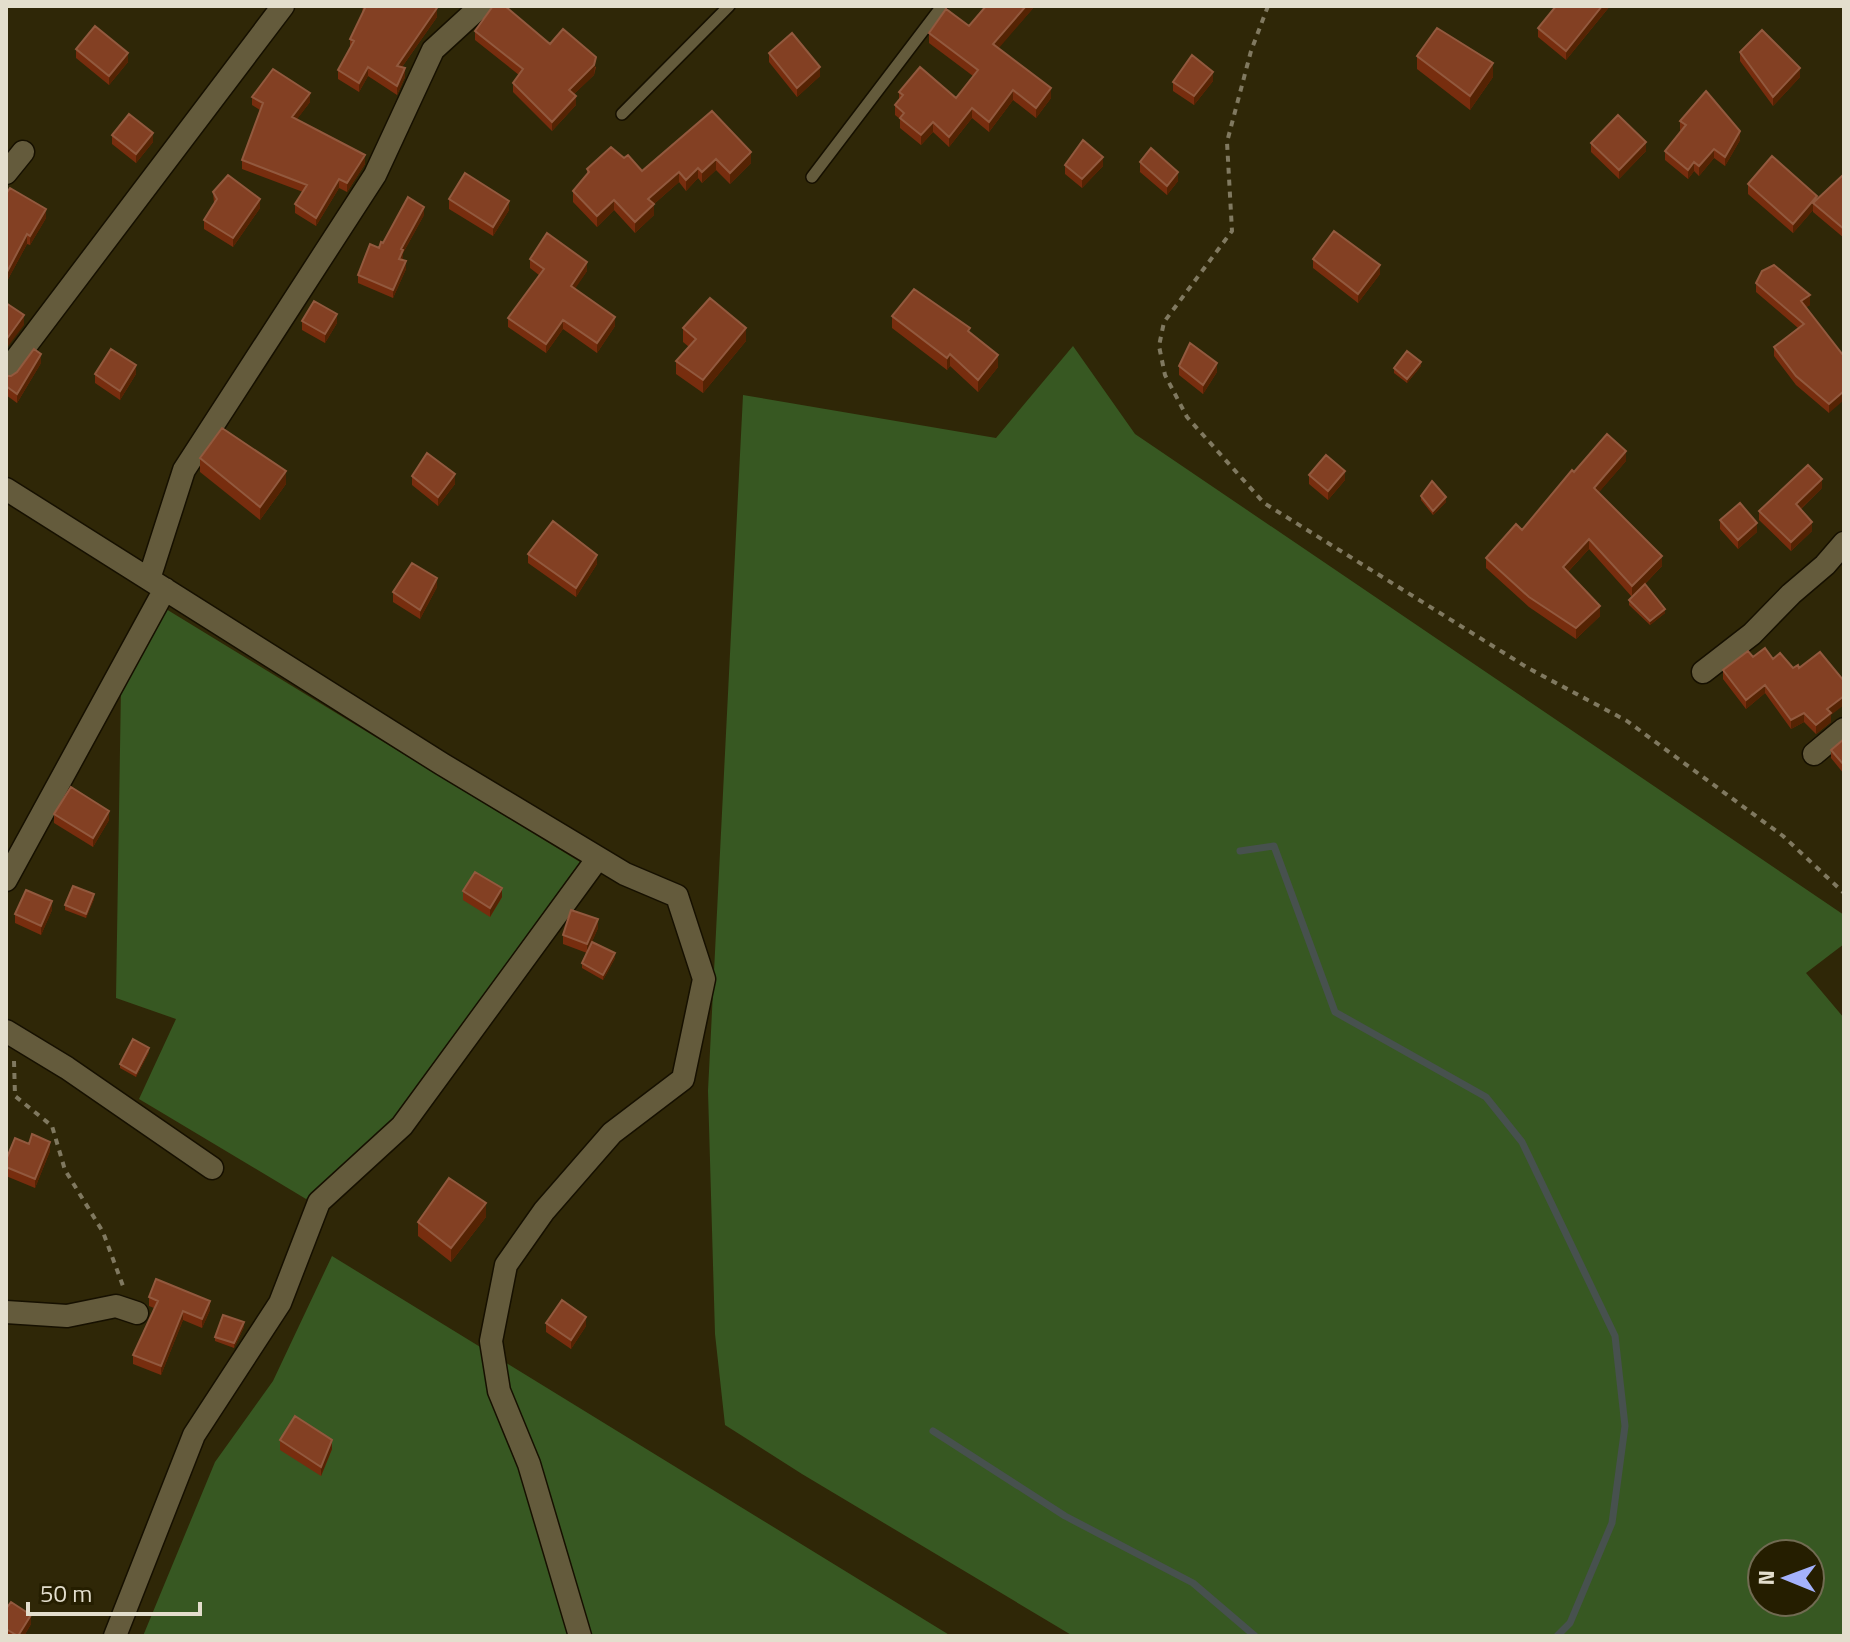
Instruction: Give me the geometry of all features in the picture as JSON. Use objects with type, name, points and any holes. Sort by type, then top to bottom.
[{"type":"street","points":[[6,372],[283,6]]},
{"type":"street","points":[[6,880],[157,584],[184,470],[375,175],[433,50],[481,6]]},
{"type":"street","points":[[6,173],[23,152]]},
{"type":"street","points":[[6,489],[442,764],[625,874],[677,896],[704,979],[683,1079],[612,1133],[544,1211],[506,1265],[491,1341],[499,1391],[529,1464],[580,1636]]},
{"type":"street","points":[[1703,672],[1752,634],[1844,543]]},
{"type":"street","points":[[1814,754],[1844,729]]},
{"type":"street","points":[[115,1636],[194,1435],[280,1303],[319,1202],[402,1126],[598,858]]},
{"type":"street","points":[[9,1039],[67,1068],[212,1168]]},
{"type":"street","points":[[6,1312],[67,1316],[116,1306],[137,1313]]},
{"type":"lane","points":[[622,114],[729,6]]},
{"type":"lane","points":[[812,177],[942,6]]},
{"type":"path","points":[[1268,6],[1251,51],[1227,142],[1232,231],[1164,322],[1159,346],[1165,375],[1187,417],[1264,503],[1528,668],[1627,721],[1783,836],[1844,893]]},
{"type":"path","points":[[9,1039],[15,1096],[52,1126],[65,1170],[103,1232],[122,1284],[137,1313]]},
{"type":"green space","points":[[1073,346],[1135,434],[1844,915],[1844,944],[1806,973],[1844,1018],[1844,1636],[1073,1636],[725,1425],[715,1334],[708,1091],[743,395],[996,438]]},
{"type":"green space","points":[[166,609],[580,862],[394,1119],[306,1199],[139,1099],[176,1019],[116,998],[121,687]]},
{"type":"green space","points":[[332,1256],[951,1636],[143,1636],[215,1462],[273,1381]]},
{"type":"building","points":[[363,6],[437,8],[397,66],[405,68],[397,86],[368,67],[359,83],[338,70],[354,41],[350,39],[365,8]]},
{"type":"building","points":[[493,6],[505,6],[550,44],[563,29],[596,57],[594,65],[569,90],[576,96],[552,122],[513,83],[523,69],[475,31]]},
{"type":"building","points":[[986,6],[1026,6],[993,44],[1051,88],[1036,108],[1013,90],[989,122],[972,108],[949,137],[933,122],[921,135],[900,118],[904,113],[895,105],[903,95],[899,92],[920,67],[956,98],[978,70],[929,33],[946,9],[969,26]]},
{"type":"building","points":[[1556,6],[1602,6],[1566,51],[1538,28]]},
{"type":"building","points":[[95,26],[128,53],[109,76],[76,49]]},
{"type":"building","points":[[1437,28],[1493,63],[1470,96],[1417,56]]},
{"type":"building","points":[[1762,30],[1800,68],[1773,97],[1740,52]]},
{"type":"building","points":[[792,33],[820,67],[797,88],[769,53]]},
{"type":"building","points":[[1192,55],[1213,72],[1194,96],[1173,82]]},
{"type":"building","points":[[273,69],[310,93],[292,117],[365,155],[347,183],[339,179],[316,218],[295,204],[307,185],[242,160],[263,103],[252,97]]},
{"type":"building","points":[[1706,91],[1740,131],[1725,157],[1714,149],[1699,166],[1694,162],[1688,170],[1665,151],[1686,125],[1680,121]]},
{"type":"building","points":[[712,111],[751,152],[730,173],[716,159],[702,172],[698,168],[686,180],[679,172],[648,199],[654,204],[635,222],[614,200],[597,216],[573,191],[589,172],[587,169],[611,147],[624,158],[628,155],[642,171]]},
{"type":"building","points":[[129,114],[153,133],[136,154],[112,135]]},
{"type":"building","points":[[1618,115],[1646,142],[1619,170],[1591,143]]},
{"type":"building","points":[[1083,140],[1103,157],[1082,179],[1065,165]]},
{"type":"building","points":[[1151,148],[1178,172],[1167,186],[1140,162]]},
{"type":"building","points":[[1772,156],[1817,196],[1793,224],[1748,184]]},
{"type":"building","points":[[465,173],[509,201],[493,227],[449,199]]},
{"type":"building","points":[[1844,174],[1844,229],[1813,203]]},
{"type":"building","points":[[228,175],[260,199],[233,238],[204,220],[217,199],[213,192]]},
{"type":"building","points":[[10,188],[46,209],[30,236],[27,234],[6,272],[6,194]]},
{"type":"building","points":[[408,197],[424,207],[401,249],[399,259],[406,261],[393,290],[358,275],[370,244],[379,248]]},
{"type":"building","points":[[1334,231],[1380,265],[1358,294],[1313,259]]},
{"type":"building","points":[[547,233],[587,262],[571,286],[615,317],[597,343],[563,320],[546,344],[508,318],[544,269],[530,259]]},
{"type":"building","points":[[1774,265],[1810,295],[1801,301],[1844,355],[1844,391],[1829,404],[1796,376],[1774,347],[1804,324],[1756,283],[1762,271]]},
{"type":"building","points":[[914,289],[970,328],[968,331],[998,355],[978,380],[950,354],[947,358],[892,316]]},
{"type":"building","points":[[710,298],[746,328],[703,380],[676,361],[696,339],[683,328]]},
{"type":"building","points":[[314,301],[337,314],[325,334],[302,321]]},
{"type":"building","points":[[6,303],[24,315],[6,340]]},
{"type":"building","points":[[1190,343],[1217,363],[1203,385],[1179,366]]},
{"type":"building","points":[[34,349],[41,354],[17,394],[6,386],[6,376],[17,372]]},
{"type":"building","points":[[111,349],[136,365],[120,391],[95,374]]},
{"type":"building","points":[[1407,351],[1421,362],[1407,379],[1394,368]]},
{"type":"building","points":[[222,428],[286,471],[260,507],[200,458]]},
{"type":"building","points":[[1607,434],[1626,451],[1594,488],[1662,556],[1632,586],[1589,539],[1563,567],[1600,606],[1576,628],[1529,597],[1486,558],[1516,524],[1522,530]]},
{"type":"building","points":[[427,453],[455,474],[438,497],[412,476]]},
{"type":"building","points":[[1326,455],[1345,471],[1328,491],[1309,475]]},
{"type":"building","points":[[1808,465],[1822,479],[1796,504],[1812,522],[1791,542],[1759,511]]},
{"type":"building","points":[[1432,481],[1446,497],[1433,511],[1421,496]]},
{"type":"building","points":[[1740,503],[1757,523],[1738,540],[1720,520]]},
{"type":"building","points":[[553,521],[597,555],[576,588],[528,554]]},
{"type":"building","points":[[412,563],[437,578],[420,610],[393,592]]},
{"type":"building","points":[[1645,584],[1665,609],[1650,621],[1629,600]]},
{"type":"building","points":[[1765,648],[1773,659],[1780,653],[1793,668],[1798,665],[1799,668],[1820,652],[1844,681],[1844,696],[1827,709],[1831,713],[1816,725],[1804,713],[1791,720],[1765,685],[1746,700],[1723,670],[1748,651],[1753,657]]},
{"type":"building","points":[[1844,739],[1844,765],[1831,750]]},
{"type":"building","points":[[71,787],[109,811],[93,838],[54,814]]},
{"type":"building","points":[[475,872],[502,888],[490,908],[463,891]]},
{"type":"building","points":[[73,886],[94,894],[86,914],[65,905]]},
{"type":"building","points":[[26,890],[52,901],[41,926],[15,914]]},
{"type":"building","points":[[571,910],[598,919],[587,944],[563,935]]},
{"type":"building","points":[[592,942],[615,953],[603,975],[582,963]]},
{"type":"building","points":[[133,1039],[149,1048],[136,1073],[120,1064]]},
{"type":"building","points":[[32,1134],[50,1142],[35,1179],[6,1167],[15,1138],[29,1144]]},
{"type":"building","points":[[449,1178],[486,1203],[451,1248],[418,1222]]},
{"type":"building","points":[[156,1279],[210,1301],[202,1319],[183,1311],[161,1366],[133,1355],[158,1301],[149,1297]]},
{"type":"building","points":[[562,1300],[586,1317],[571,1340],[546,1323]]},
{"type":"building","points":[[223,1315],[244,1322],[234,1343],[215,1337]]},
{"type":"building","points":[[295,1416],[332,1440],[321,1467],[280,1440]]},
{"type":"building","points":[[11,1602],[31,1615],[18,1636],[6,1629],[6,1609]]},
{"type":"waterway","points":[[1240,851],[1274,846],[1335,1012],[1486,1097],[1522,1142],[1615,1336],[1625,1426],[1612,1523],[1570,1623],[1557,1636]]},
{"type":"waterway","points":[[933,1431],[1065,1516],[1193,1583],[1255,1636]]}]
